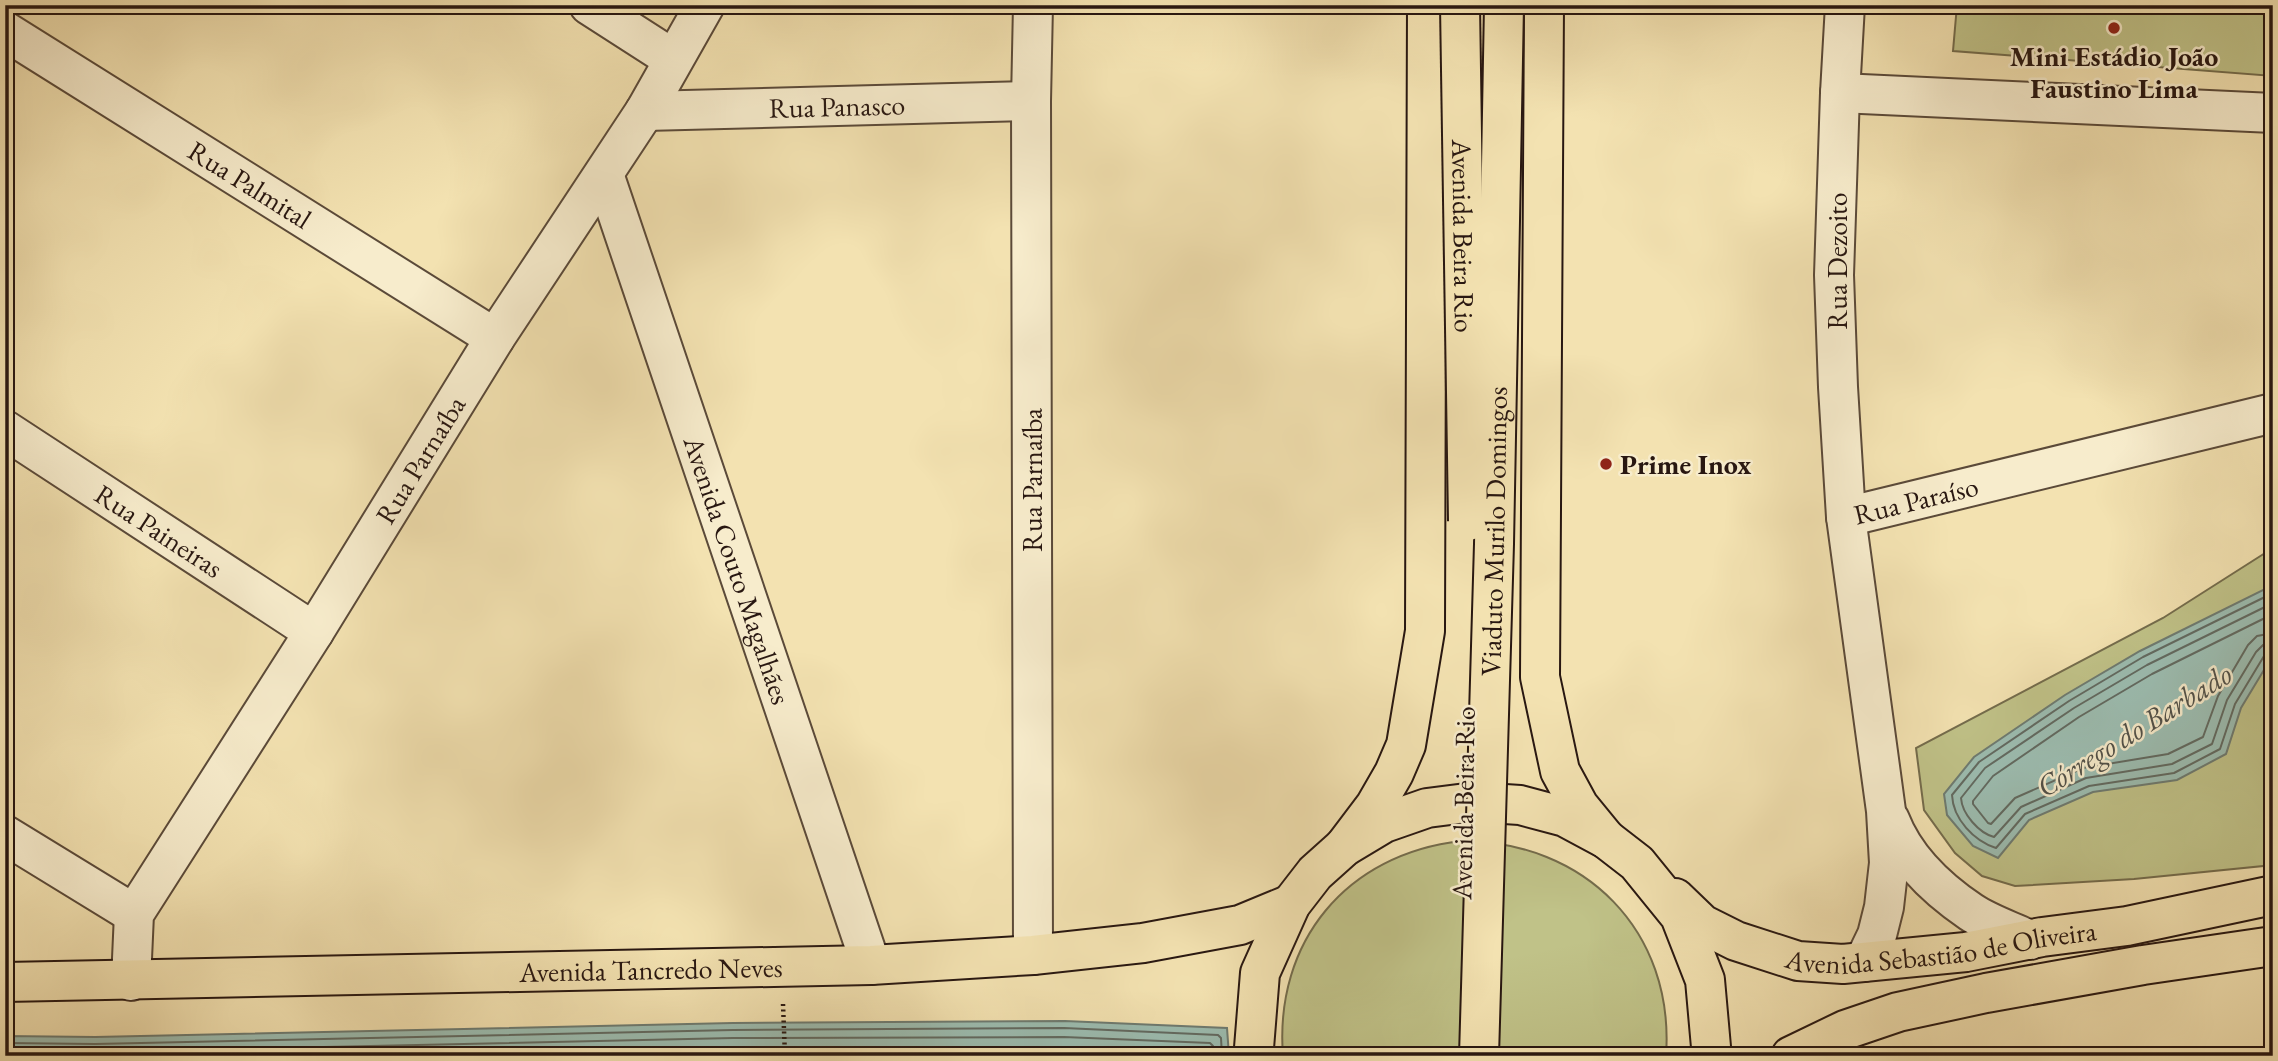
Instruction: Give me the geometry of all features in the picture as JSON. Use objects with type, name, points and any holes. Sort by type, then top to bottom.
[{"type":"main road","name":"Avenida Beira Rio","points":[[1344,846],[1375,806],[1394,774],[1406,745],[1426,631],[1427,5]]},
{"type":"main road","name":"Avenida Beira Rio","points":[[1459,1056],[1469,506],[1460,5]]},
{"type":"main road","name":"Viaduto Murilo Domingos","points":[[1479,1056],[1494,544],[1504,5]]},
{"type":"main road","points":[[1544,5],[1540,677],[1560,771],[1579,807],[1606,839]]},
{"type":"main road","points":[[1256,1056],[1254,1048],[1261,973],[1291,904],[1315,873],[1344,846],[1384,823],[1427,808],[1474,802],[1520,805],[1565,817],[1606,839],[1637,863],[1680,916],[1705,980],[1711,1047],[1709,1056]]},
{"type":"main road","name":"Avenida Sebastião de Oliveira","points":[[1637,863],[1702,923],[1735,941],[1798,961],[1843,964],[1966,952],[2127,926],[2273,895]]},
{"type":"main road","name":"Avenida Tancredo Neves","points":[[5,982],[870,965],[1033,955],[1143,943],[1240,925],[1291,904]]},
{"type":"main road","name":"Avenida Sebastião de Oliveira","points":[[1791,1056],[1845,1030],[1898,1012],[2143,965],[2273,946]]},
{"type":"street","points":[[589,5],[673,59]]},
{"type":"street","name":"Rua Parnaíba","points":[[134,914],[314,632],[495,338],[645,111],[705,5]]},
{"type":"street","name":"Rua Parnaíba","points":[[1033,955],[1031,101],[1034,5]]},
{"type":"street","name":"Rua Dezoito","points":[[1845,5],[1839,93],[1834,275],[1846,517]]},
{"type":"street","name":"Rua Palmital","points":[[5,31],[495,338]]},
{"type":"street","points":[[1839,93],[2273,113]]},
{"type":"street","name":"Rua Panasco","points":[[645,111],[1031,101]]},
{"type":"street","name":"Avenida Couto Magalhães","points":[[604,174],[870,965]]},
{"type":"street","name":"Rua Paraíso","points":[[1864,962],[1877,935],[1884,907],[1889,863],[1886,811],[1846,517],[2273,413]]},
{"type":"street","name":"Rua Paineiras","points":[[5,430],[314,632]]},
{"type":"street","name":"Rua Paraíso","points":[[1886,811],[1899,843],[1922,872],[1972,913],[2030,940]]},
{"type":"street","points":[[5,835],[134,914],[131,981]]},
{"type":"path","points":[[783,1005],[785,1056]]},
{"type":"green space","name":"Mini Estádio João Faustino Lima","points":[[1957,5],[2273,5],[2273,76],[1953,51]]},
{"type":"green space","points":[[2273,548],[2273,865],[2134,879],[2015,886],[1982,876],[1955,853],[1924,810],[1916,748],[2163,618]]},
{"type":"green space","points":[[1461,841],[1506,845],[1547,857],[1583,876],[1613,902],[1638,933],[1655,970],[1665,1011],[1666,1056],[1283,1056],[1283,1014],[1291,976],[1305,941],[1326,910],[1352,884],[1384,864],[1420,849]]},
{"type":"water","name":"Córrego do Barbado","points":[[2273,585],[2273,655],[2241,708],[2226,754],[2177,780],[2093,792],[2029,820],[1998,858],[1973,846],[1947,815],[1944,794],[1974,757],[2065,695],[2140,651]]},
{"type":"water","points":[[1065,1021],[1227,1028],[1229,1056],[5,1056],[5,1036],[95,1037],[733,1023]]},
{"type":"place","name":"Mini Estádio João Faustino Lima","points":[[2114,28]]},
{"type":"place","name":"Prime Inox","points":[[1606,464]]}]
